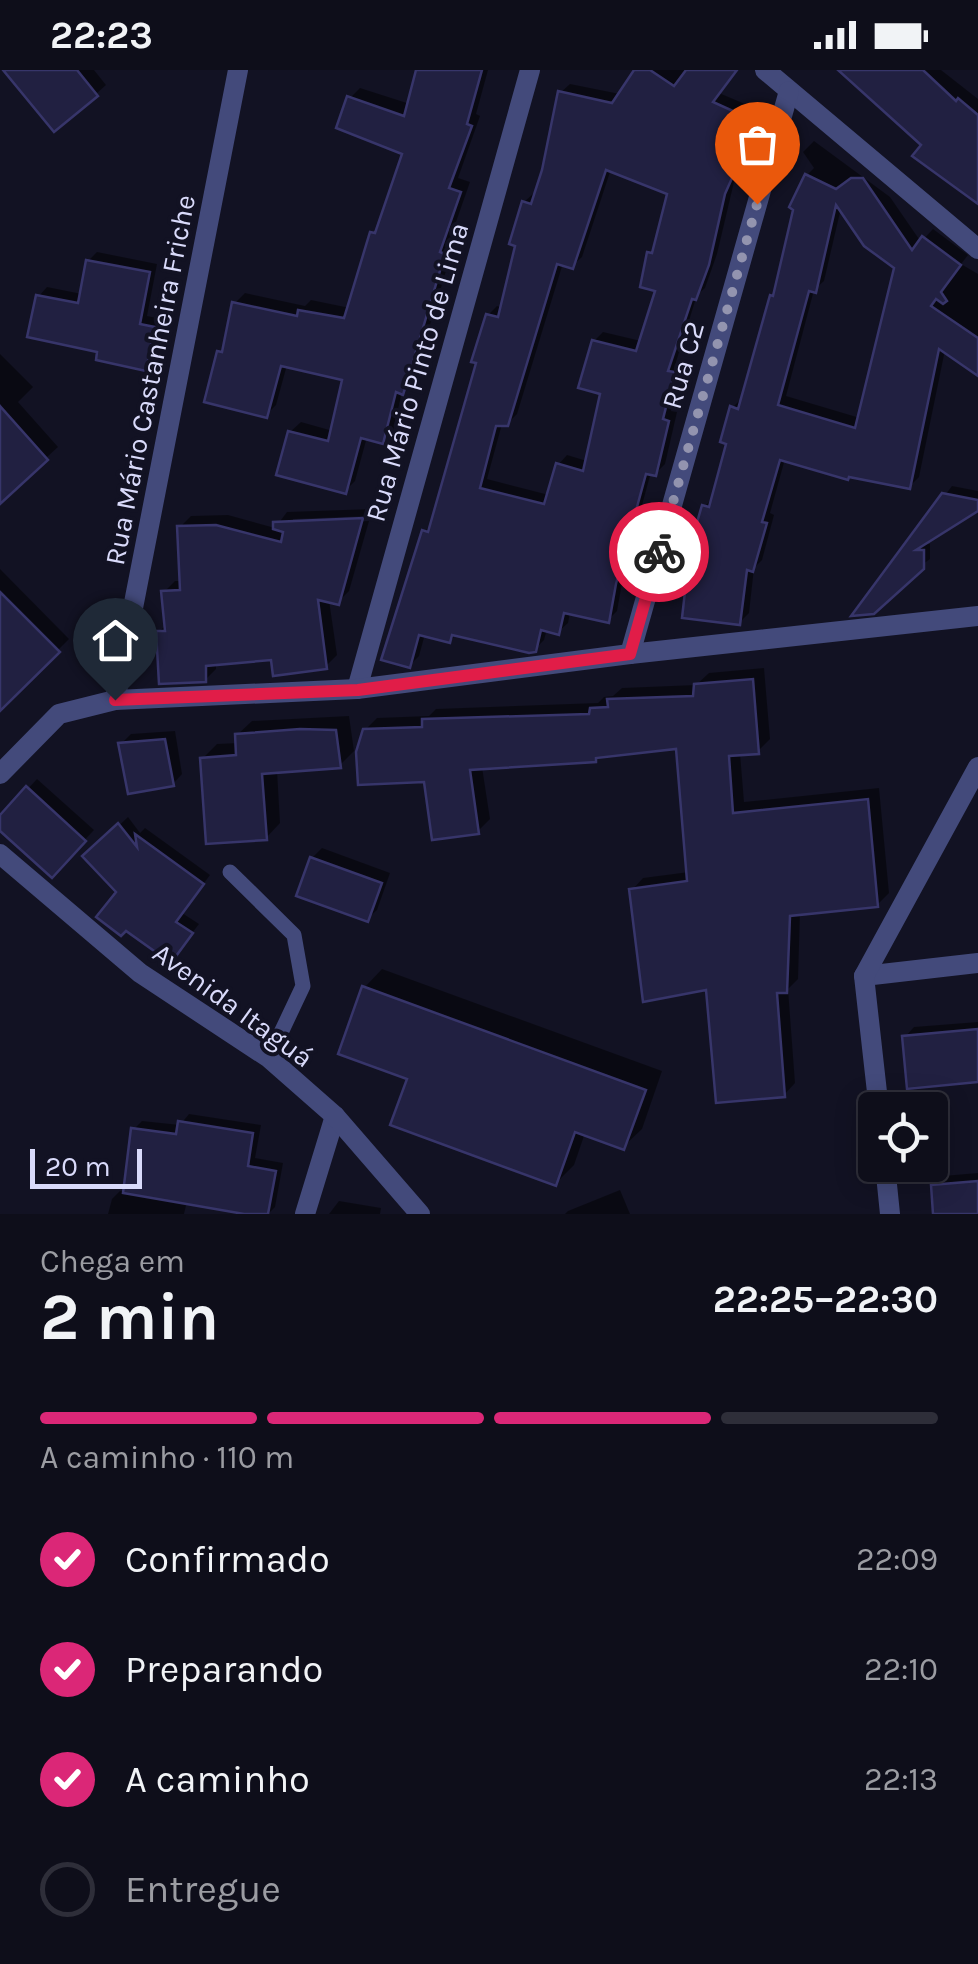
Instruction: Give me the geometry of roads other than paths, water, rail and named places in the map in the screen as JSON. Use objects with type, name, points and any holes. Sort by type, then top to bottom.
[{"type":"street","name":"Rua Mário Castanheira Friche","points":[[115,700],[238,70]]},
{"type":"street","name":"Rua Mário Pinto de Lima","points":[[358,690],[530,70]]},
{"type":"street","points":[[765,70],[978,249]]},
{"type":"street","name":"Rua C2","points":[[630,654],[789,92]]},
{"type":"street","points":[[0,774],[59,714],[115,700],[358,690],[630,654],[978,616]]},
{"type":"street","points":[[877,1092],[864,976],[978,766]]},
{"type":"street","name":"Avenida Itaguá","points":[[0,854],[140,972],[269,1058],[334,1116],[420,1214]]},
{"type":"street","points":[[864,976],[978,963]]},
{"type":"street","points":[[305,1214],[334,1116]]},
{"type":"street","points":[[887,1182],[890,1214]]},
{"type":"lane","points":[[230,872],[294,934],[304,986],[269,1058]]}]
